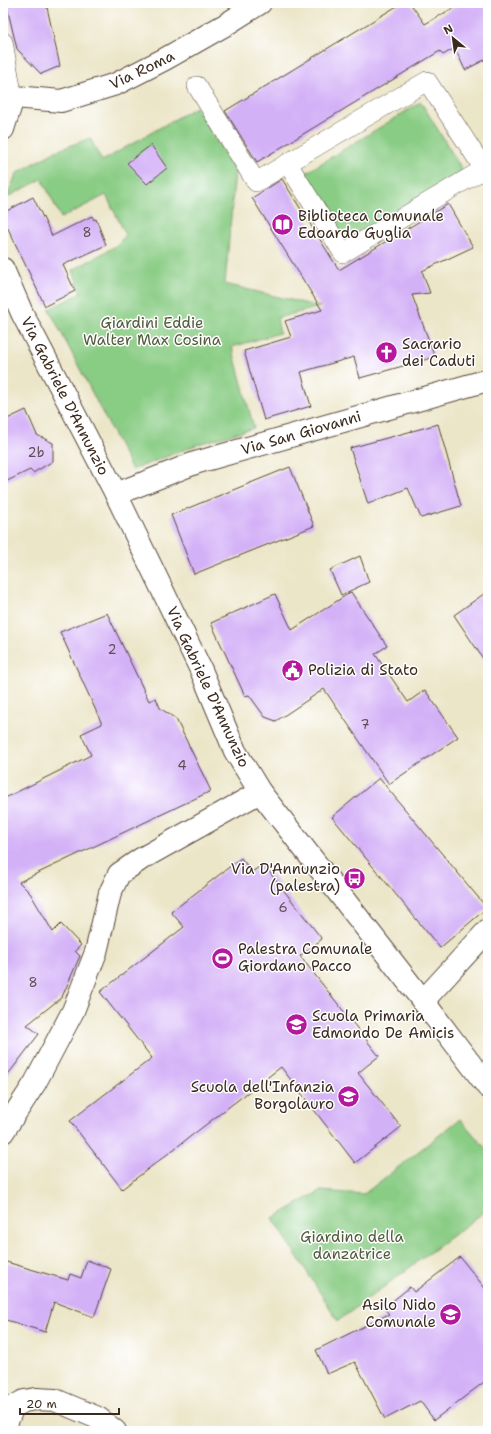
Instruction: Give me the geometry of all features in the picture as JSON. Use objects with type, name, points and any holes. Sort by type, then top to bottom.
[{"type":"street","name":"Via Roma","points":[[6,94],[61,101],[116,84],[226,25],[260,3]]},
{"type":"street","points":[[3,42],[6,94],[3,129]]},
{"type":"street","points":[[197,86],[256,182],[427,81],[486,172],[343,252],[288,164]]},
{"type":"street","name":"Via Gabriele D'Annunzio","points":[[3,269],[22,313],[116,494],[201,670],[235,751],[260,792],[488,1087]]},
{"type":"street","name":"Via San Giovanni","points":[[116,494],[195,463],[488,380]]},
{"type":"street","points":[[3,1132],[35,1083],[73,1011],[96,952],[110,893],[119,874],[141,859],[260,792]]},
{"type":"street","points":[[423,1001],[488,930]]},
{"type":"street","points":[[3,1431],[13,1407],[24,1401],[36,1399],[55,1400],[98,1418],[115,1431]]},
{"type":"green space","points":[[421,102],[463,171],[346,243],[304,174]]},
{"type":"green space","name":"Giardini Eddie Walter Max Cosina","points":[[196,107],[235,171],[225,284],[320,307],[277,318],[280,333],[232,347],[254,428],[199,444],[132,470],[49,309],[81,293],[73,270],[114,247],[126,235],[106,195],[61,218],[42,179],[6,198],[17,173],[56,151],[90,138],[102,161]]},
{"type":"green space","name":"Giardino della danzatrice","points":[[460,1119],[488,1151],[488,1209],[338,1321],[273,1218],[320,1191],[364,1194]]},
{"type":"building","points":[[6,3],[46,3],[60,66],[41,74],[17,49]]},
{"type":"building","points":[[402,3],[410,3],[425,24],[462,3],[488,3],[488,58],[465,70],[455,48],[443,55],[440,51],[257,162],[225,111]]},
{"type":"building","points":[[151,145],[167,168],[147,184],[127,163]]},
{"type":"building","points":[[282,179],[339,270],[448,204],[473,247],[422,271],[430,293],[412,295],[435,357],[360,378],[354,357],[301,372],[311,406],[264,420],[244,351],[291,337],[285,321],[322,310],[252,198]]},
{"type":"building","points":[[33,197],[52,236],[92,216],[94,220],[96,219],[106,245],[63,265],[75,291],[45,306],[3,218],[3,213]]},
{"type":"building","points":[[26,410],[37,435],[53,443],[53,461],[33,473],[30,470],[3,483],[3,421]]},
{"type":"building","points":[[438,424],[461,506],[421,518],[408,488],[368,504],[350,448]]},
{"type":"building","points":[[290,467],[314,526],[194,574],[171,515]]},
{"type":"building","points":[[360,556],[369,582],[341,595],[330,570]]},
{"type":"building","points":[[488,591],[488,666],[454,615]]},
{"type":"building","points":[[351,592],[387,646],[375,654],[408,702],[425,690],[458,737],[389,784],[324,689],[276,721],[265,717],[249,695],[245,696],[211,623],[275,594],[292,630]]},
{"type":"building","points":[[107,613],[149,701],[156,698],[160,708],[176,719],[211,791],[19,882],[30,893],[53,932],[61,924],[81,945],[75,951],[80,956],[62,997],[27,1025],[39,1034],[3,1081],[3,799],[91,755],[81,734],[102,724],[60,632]]},
{"type":"building","points":[[379,778],[487,908],[440,948],[332,817]]},
{"type":"building","name":"Scuola Primaria Edmondo De Amicis","points":[[241,858],[252,872],[263,864],[322,939],[300,956],[379,1056],[358,1073],[401,1127],[355,1163],[281,1067],[122,1189],[70,1121],[152,1058],[100,992],[184,927],[171,912]]},
{"type":"building","points":[[460,1257],[488,1292],[488,1379],[434,1420],[420,1401],[385,1419],[355,1362],[327,1374],[316,1350],[389,1314],[384,1308],[410,1287],[414,1292]]},
{"type":"building","points":[[87,1260],[111,1269],[94,1317],[54,1302],[45,1332],[3,1319],[3,1261],[68,1280],[70,1274],[81,1278]]},
{"type":"place","name":"Biblioteca Comunale Edoardo Guglia","points":[[282,225]]},
{"type":"place","name":"Sacrario dei Caduti","points":[[386,353]]},
{"type":"place","name":"Polizia di Stato","points":[[293,670]]},
{"type":"place","name":"Via D'Annunzio (palestra)","points":[[355,878]]},
{"type":"place","name":"Palestra Comunale Giordano Pacco","points":[[223,958]]},
{"type":"place","name":"Scuola Primaria Edmondo De Amicis","points":[[297,1025]]},
{"type":"place","name":"Scuola dell'Infanzia Borgolauro","points":[[349,1096]]},
{"type":"place","name":"Asilo Nido Comunale","points":[[451,1314]]}]
